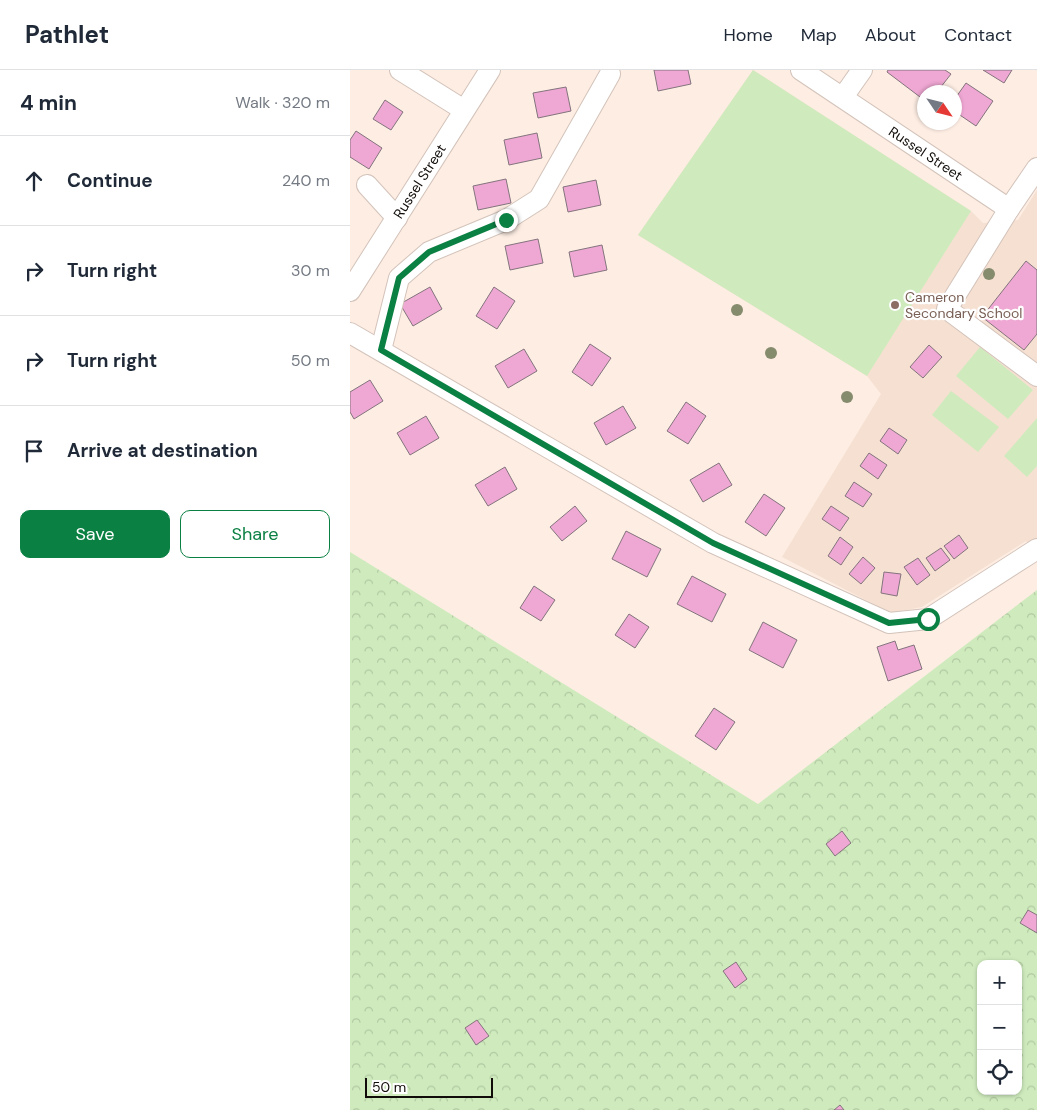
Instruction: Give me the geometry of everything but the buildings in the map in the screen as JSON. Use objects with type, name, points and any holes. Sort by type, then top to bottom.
[{"type":"street","points":[[400,70],[464,110]]},
{"type":"street","name":"Russel Street","points":[[350,291],[490,70]]},
{"type":"street","name":"Russel Street","points":[[800,70],[1009,210]]},
{"type":"street","points":[[843,98],[862,70]]},
{"type":"street","points":[[381,350],[399,278],[429,252],[506,220],[539,199],[610,74]]},
{"type":"street","points":[[1037,168],[947,310],[1037,376]]},
{"type":"street","points":[[366,184],[397,218]]},
{"type":"street","points":[[350,333],[713,543],[889,623],[928,619],[1037,548]]},
{"type":"shaded area","name":"Cameron Secondary School","points":[[753,70],[971,211],[983,223],[1018,220],[1037,190],[1037,555],[1026,541],[922,607],[891,613],[782,557],[881,394],[867,376],[638,235]]},
{"type":"green space","points":[[753,70],[971,211],[867,376],[638,235]]},
{"type":"green space","points":[[980,347],[1033,390],[1008,419],[956,376]]},
{"type":"green space","points":[[951,391],[999,427],[978,452],[932,415]]},
{"type":"green space","points":[[1037,418],[1037,466],[1027,477],[1004,456]]},
{"type":"green space","points":[[350,552],[758,804],[1037,590],[1037,1110],[350,1110]]},
{"type":"place","name":"Cameron Secondary School","points":[[895,305]]},
{"type":"route","points":[[506,220],[429,252],[399,278],[381,350],[713,543],[889,623],[928,619]]}]
